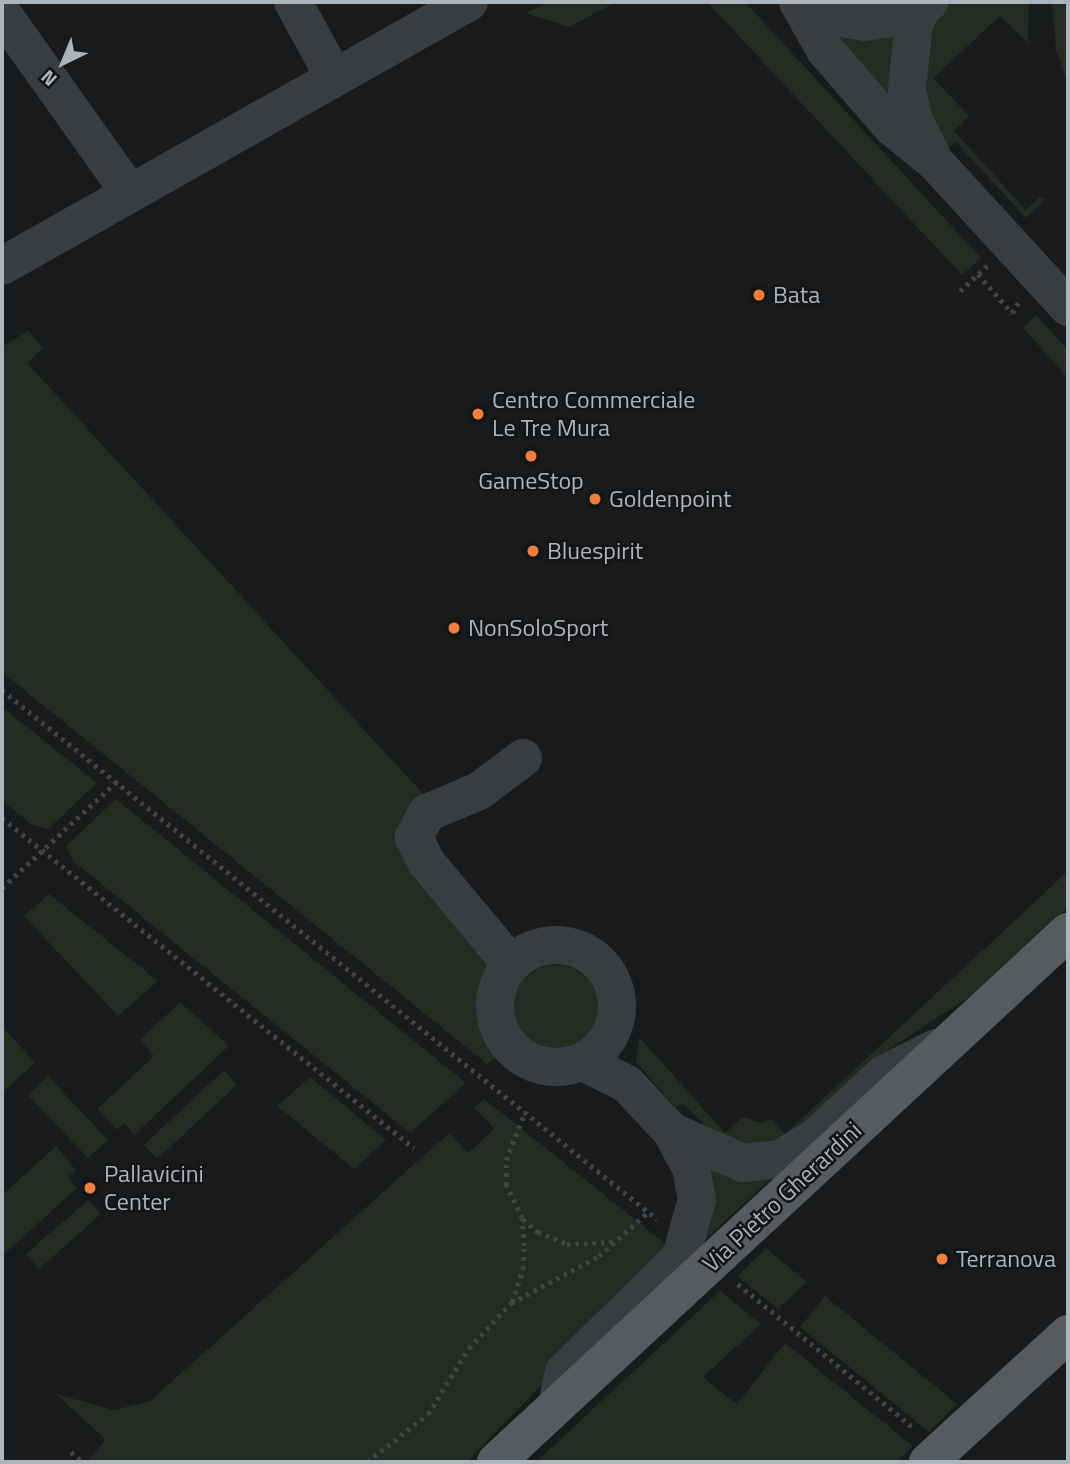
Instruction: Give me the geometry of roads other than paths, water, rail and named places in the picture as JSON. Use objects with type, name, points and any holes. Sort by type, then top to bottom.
[{"type":"main road","name":"Via Pietro Gherardini","points":[[496,1462],[557,1405],[699,1253],[949,1041],[1068,932]]},
{"type":"main road","points":[[935,1456],[1068,1334]]},
{"type":"street","points":[[293,2],[334,78]]},
{"type":"street","points":[[2,266],[469,2]]},
{"type":"street","points":[[798,2],[825,50],[892,127],[935,162],[1068,307]]},
{"type":"street","points":[[804,2],[834,17],[865,22],[895,18],[926,4]]},
{"type":"street","points":[[926,4],[914,23],[907,89],[914,121],[935,162]]},
{"type":"street","points":[[2,13],[130,193]]},
{"type":"street","points":[[510,964],[426,862],[414,837],[427,813],[478,791],[523,758]]},
{"type":"street","points":[[544,946],[570,946],[593,957],[609,975],[617,995],[617,1016],[594,1052],[546,1067],[523,1058],[505,1041],[496,1020],[495,996],[510,964],[544,946]]},
{"type":"street","points":[[671,1131],[743,1163],[780,1159],[815,1138],[884,1074],[949,1041]]},
{"type":"street","points":[[594,1052],[671,1131],[696,1183],[699,1253]]},
{"type":"place","name":"Bata","points":[[759,295]]},
{"type":"place","name":"Centro Commerciale Le Tre Mura","points":[[478,414]]},
{"type":"place","name":"GameStop","points":[[531,456]]},
{"type":"place","name":"Goldenpoint","points":[[595,499]]},
{"type":"place","name":"Bluespirit","points":[[533,551]]},
{"type":"place","name":"NonSoloSport","points":[[454,628]]},
{"type":"place","name":"Pallavicini Center","points":[[90,1188]]},
{"type":"place","name":"Terranova","points":[[942,1259]]}]
